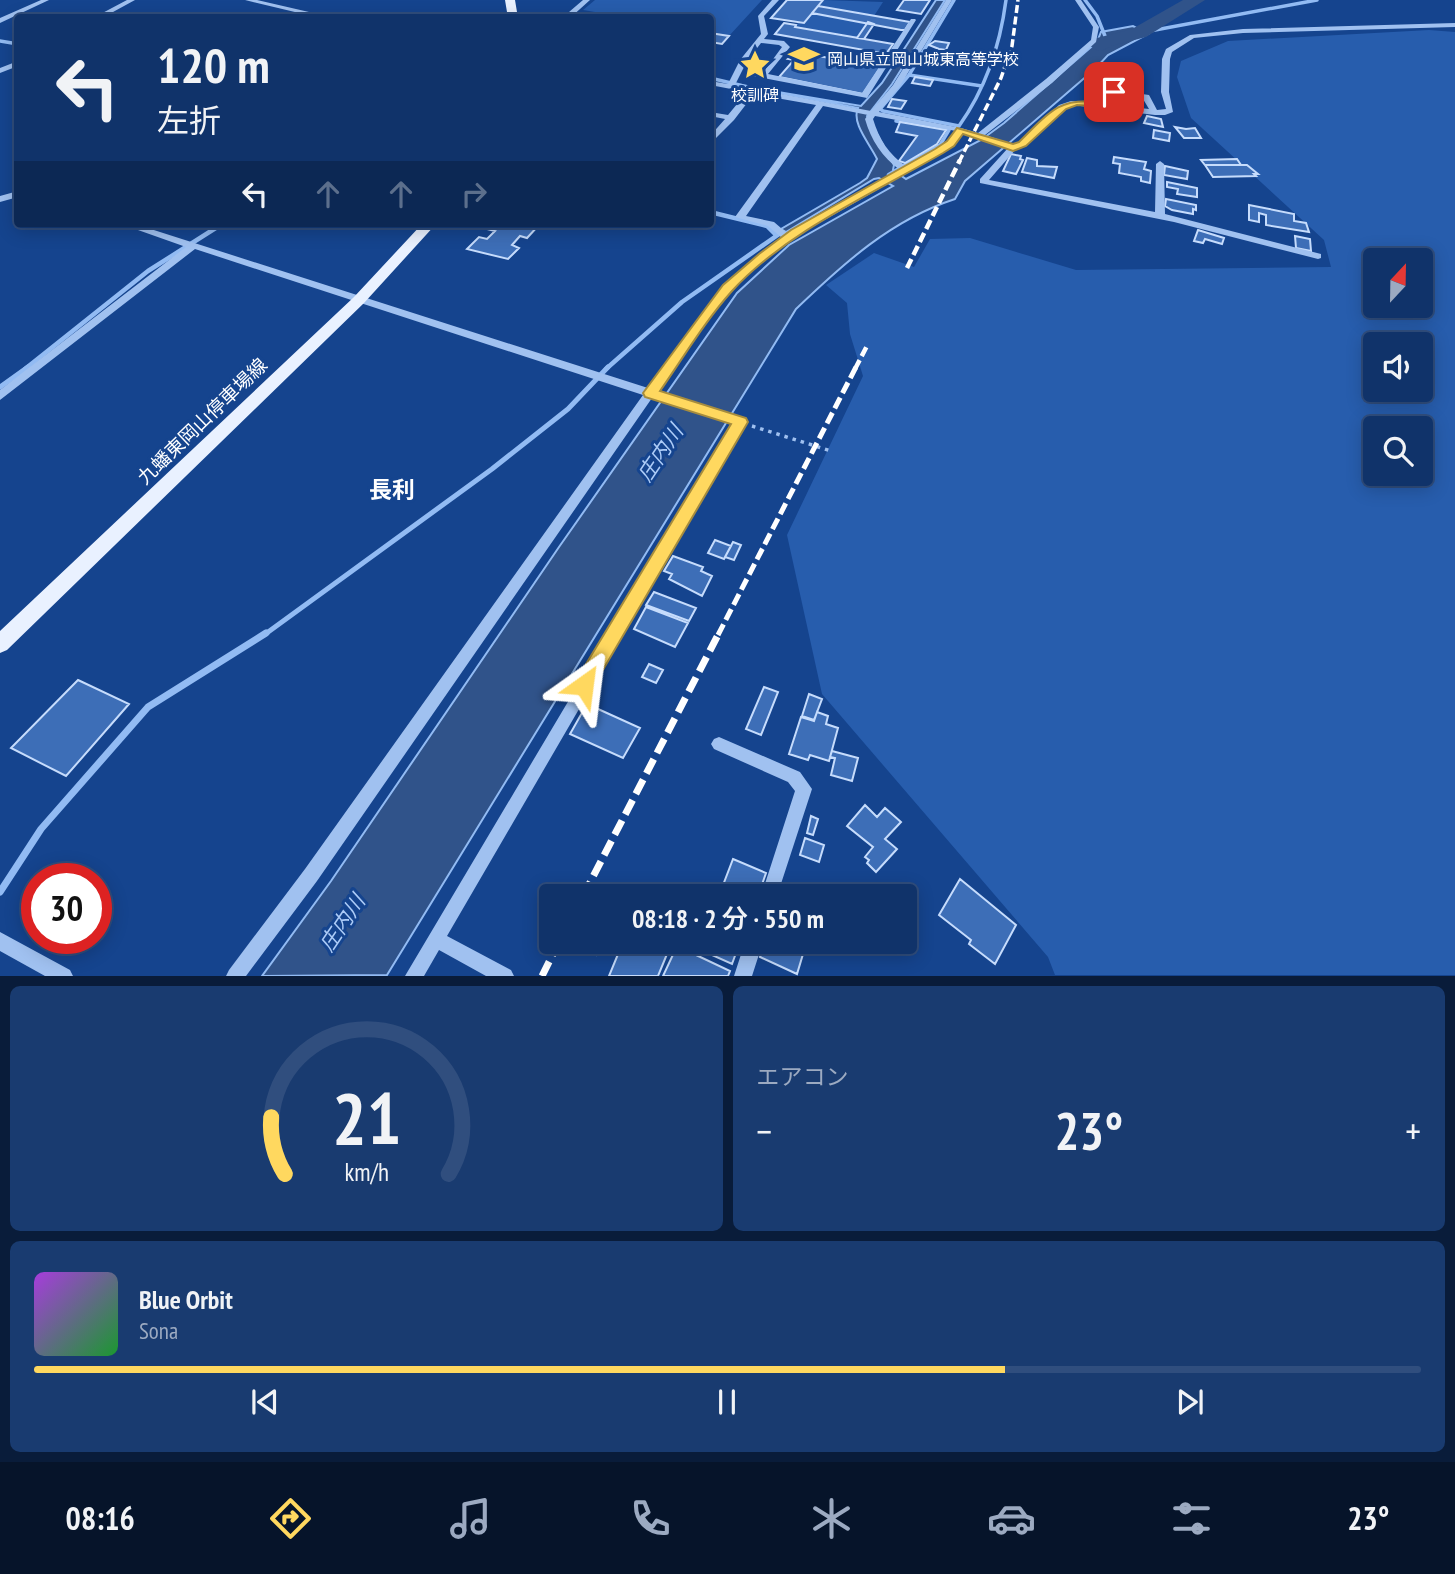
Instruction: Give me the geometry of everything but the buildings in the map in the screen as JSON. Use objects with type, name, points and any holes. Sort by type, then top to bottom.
[{"type":"main road","name":"九蟠東岡山停車場線","points":[[0,644],[359,300],[425,228]]},
{"type":"street","points":[[15,14],[46,0]]},
{"type":"street","points":[[104,14],[132,0]]},
{"type":"street","points":[[248,0],[313,14]]},
{"type":"street","points":[[570,14],[587,0]]},
{"type":"street","points":[[732,85],[738,71],[765,33],[761,16],[776,0]]},
{"type":"street","points":[[902,170],[872,130],[869,119],[871,113],[896,86],[949,0]]},
{"type":"street","points":[[982,135],[1094,41],[1096,27],[1078,0]]},
{"type":"street","points":[[738,71],[864,96],[913,20]]},
{"type":"street","points":[[714,83],[961,130],[1011,146],[1023,144],[1062,107],[1077,102],[1155,113],[1170,110],[1165,92],[1166,59],[1169,51],[1192,36],[1243,31],[1455,25]]},
{"type":"street","points":[[757,74],[767,72],[786,47],[782,43],[760,41]]},
{"type":"street","points":[[714,137],[752,91]]},
{"type":"street","points":[[1100,105],[1114,92],[1146,97],[1155,113]]},
{"type":"street","points":[[785,234],[771,224],[740,217],[820,105]]},
{"type":"street","points":[[714,115],[731,118]]},
{"type":"street","points":[[235,975],[311,875],[727,288],[785,234],[885,182],[951,143],[961,130]]},
{"type":"street","points":[[1011,146],[983,181],[1160,217],[1318,256]]},
{"type":"street","points":[[1160,164],[1160,217]]},
{"type":"street","points":[[138,228],[738,421],[414,975]]},
{"type":"street","points":[[0,396],[90,327],[188,245]]},
{"type":"street","points":[[719,744],[794,777],[804,789],[773,884]]},
{"type":"street","points":[[436,939],[505,975]]},
{"type":"street","points":[[0,941],[64,975]]},
{"type":"street","points":[[743,975],[750,954]]},
{"type":"path","points":[[738,421],[831,451]]},
{"type":"shaded area","points":[[595,0],[762,0],[729,36],[714,34],[714,14],[607,14],[583,10]]},
{"type":"shaded area","points":[[823,0],[883,2],[874,16],[818,6]]},
{"type":"shaded area","points":[[812,13],[868,22],[857,38],[795,27],[798,23],[804,23]]},
{"type":"shaded area","points":[[1429,30],[1455,32],[1455,975],[1055,975],[1048,957],[822,694],[787,535],[863,376],[850,334],[847,303],[826,285],[874,253],[914,267],[930,239],[970,238],[1076,270],[1331,267],[1324,240],[1191,118],[1177,77],[1181,61],[1228,41]]},
{"type":"water","points":[[936,0],[945,0],[892,84],[867,116],[894,165],[893,170],[906,179],[981,140],[1004,123],[1097,42],[1101,32],[1133,26],[1148,34],[1108,55],[965,181],[955,199],[889,231],[832,275],[796,309],[387,975],[262,976],[331,881],[559,547],[737,293],[789,245],[893,186],[879,178],[874,179],[786,232],[781,229],[867,178],[877,159],[859,127],[858,108],[742,86],[861,106],[882,83]]},
{"type":"waterway","points":[[909,75],[954,0]]},
{"type":"waterway","points":[[909,75],[880,109],[959,126],[977,97],[990,66],[1000,34],[1006,0]]},
{"type":"waterway","points":[[1085,0],[1097,16],[1105,36]]},
{"type":"waterway","name":"庄内川","points":[[1100,46],[1104,42],[1139,33],[1196,0]]},
{"type":"waterway","points":[[1139,33],[1317,0]]},
{"type":"waterway","points":[[0,41],[14,43]]},
{"type":"waterway","points":[[909,75],[982,86]]},
{"type":"waterway","points":[[714,79],[748,87]]},
{"type":"waterway","points":[[896,121],[949,130],[940,145],[911,162]]},
{"type":"waterway","points":[[889,175],[914,160]]},
{"type":"waterway","points":[[714,213],[767,226],[776,235]]},
{"type":"waterway","points":[[25,369],[148,271],[216,228]]},
{"type":"waterway","points":[[607,368],[682,302],[782,232]]},
{"type":"waterway","points":[[0,387],[28,367]]},
{"type":"waterway","points":[[264,635],[492,469],[568,409],[607,368]]},
{"type":"waterway","points":[[0,892],[41,829],[148,707],[266,633]]},
{"type":"railway","points":[[960,160],[1001,78],[1012,46],[1018,0]]},
{"type":"railway","points":[[907,268],[960,160]]},
{"type":"railway","points":[[855,369],[868,344]]},
{"type":"railway","points":[[718,635],[856,367]]},
{"type":"railway","points":[[589,884],[719,633]]},
{"type":"railway","points":[[542,976],[553,954]]},
{"type":"place","name":"岡山県立岡山城東高等学校","points":[[804,59]]},
{"type":"place","name":"校訓碑","points":[[755,65]]},
{"type":"district","name":"長利","points":[[392,489]]},
{"type":"route","points":[[584,685],[740,422],[650,393],[727,288],[763,256],[795,233],[939,151],[951,143],[961,130],[1013,147],[1023,144],[1062,107],[1077,102],[1100,105],[1114,92]]}]
